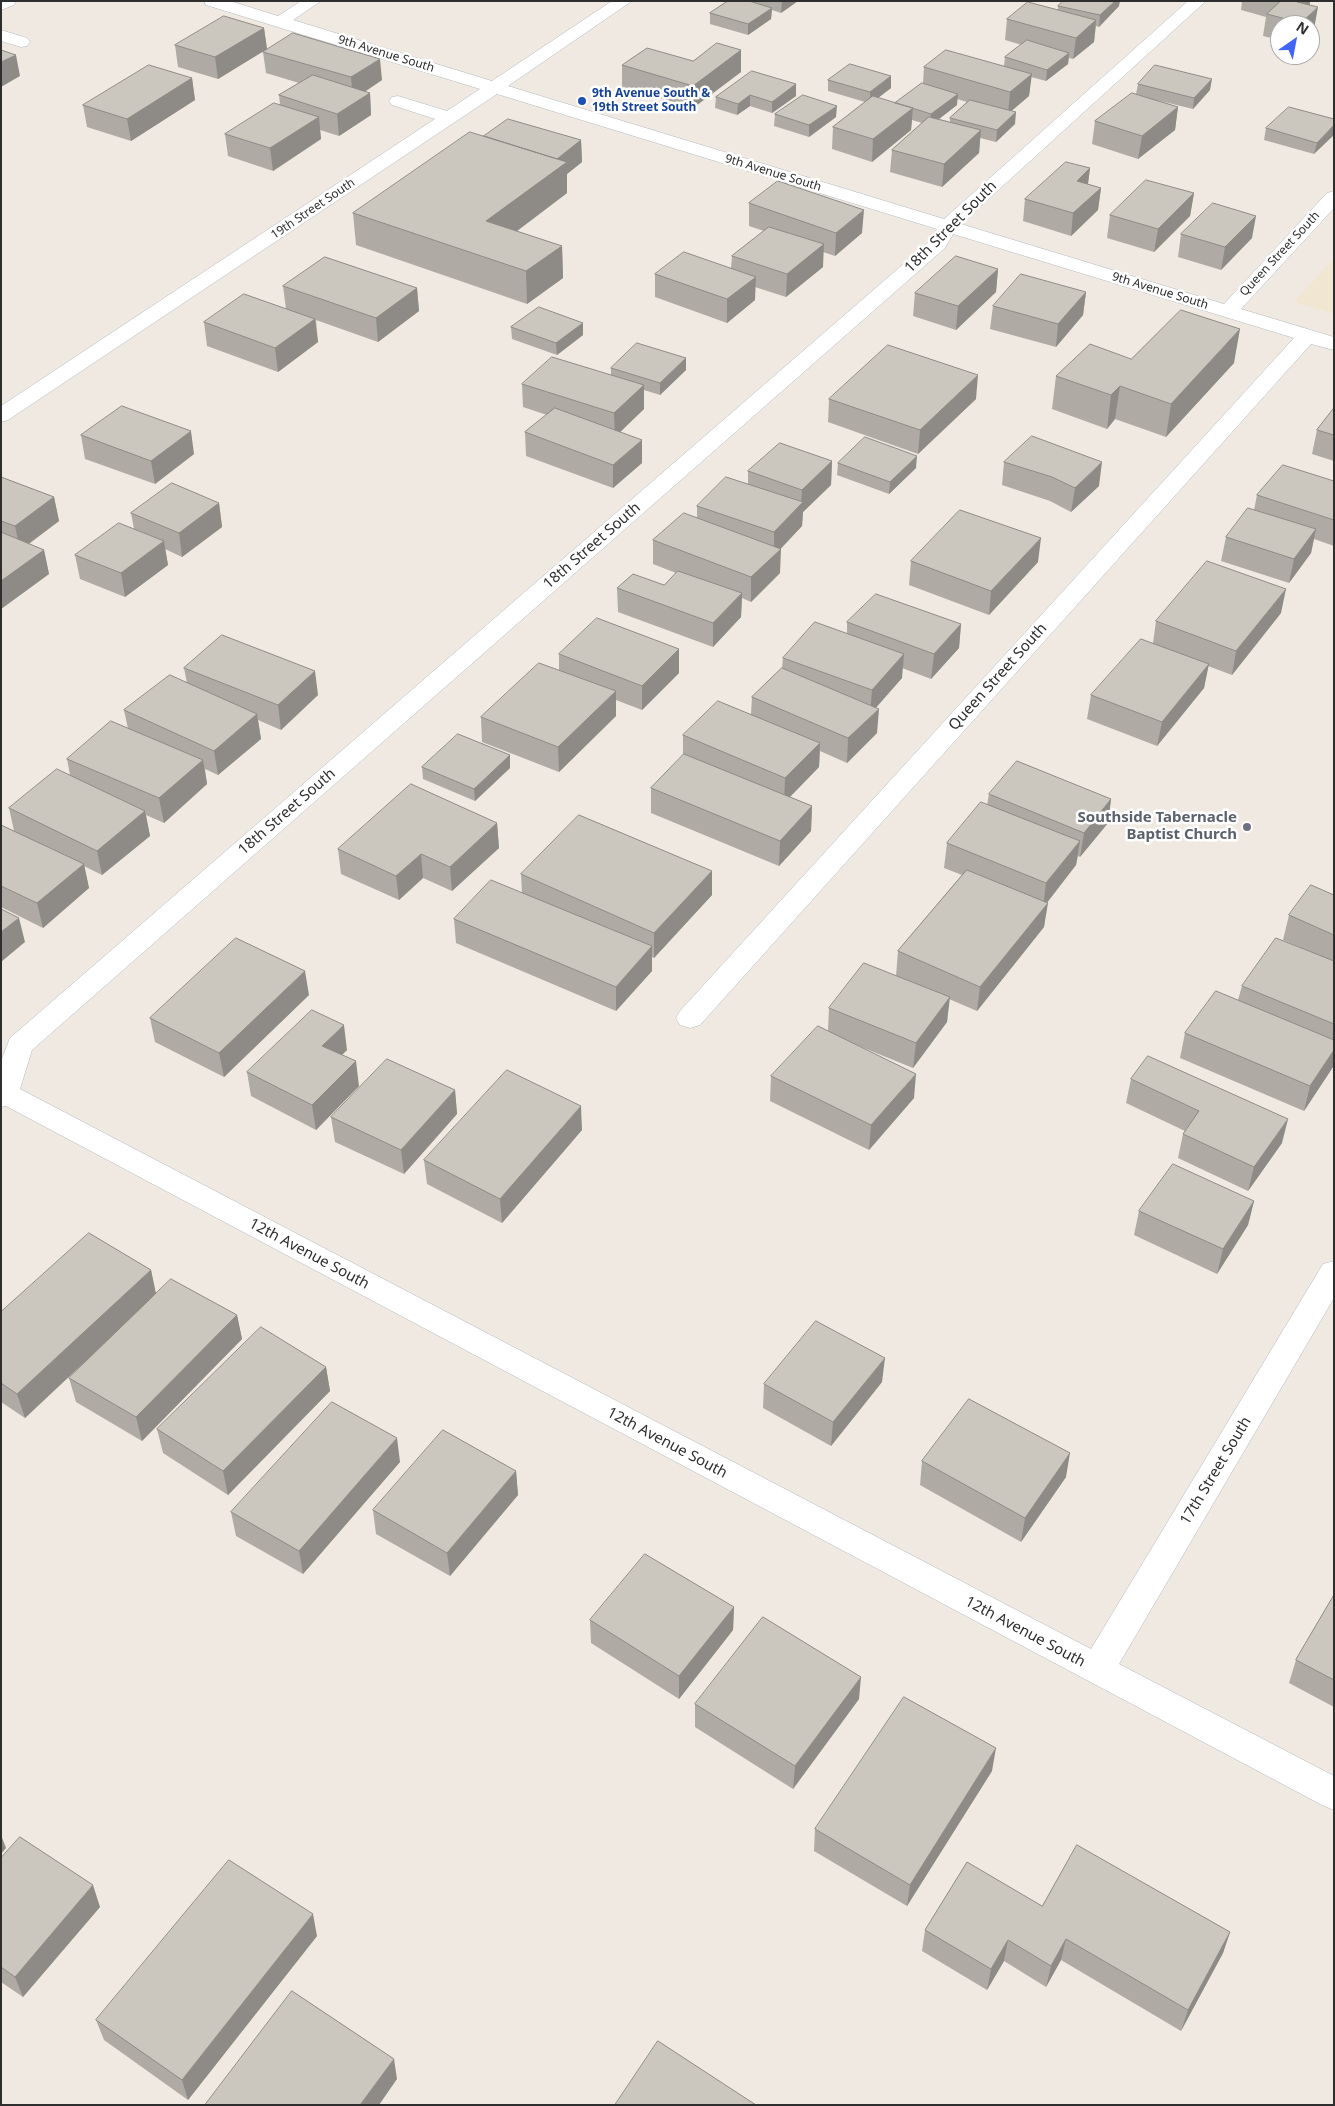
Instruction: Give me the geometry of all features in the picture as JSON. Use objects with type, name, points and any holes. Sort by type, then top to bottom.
[{"type":"street","points":[[1,5],[8,1]]},
{"type":"street","name":"9th Avenue South","points":[[212,1],[1334,344]]},
{"type":"street","points":[[280,22],[313,1]]},
{"type":"street","name":"19th Street South","points":[[1,416],[624,1]]},
{"type":"street","name":"18th Street South","points":[[2,1094],[20,1045],[938,244],[947,227],[1198,1]]},
{"type":"street","points":[[1,35],[21,42]]},
{"type":"street","points":[[398,101],[449,118]]},
{"type":"street","name":"Queen Street South","points":[[1227,312],[1334,197]]},
{"type":"street","name":"Queen Street South","points":[[690,1018],[1307,336]]},
{"type":"street","name":"12th Avenue South","points":[[2,1094],[1334,1794]]},
{"type":"street","name":"17th Street South","points":[[1097,1670],[1334,1272]]},
{"type":"shaded area","points":[[1334,258],[1334,314],[1294,302]]},
{"type":"building","points":[[728,1],[749,1],[772,8],[748,24],[710,13]]},
{"type":"building","points":[[1063,1],[1115,1],[1100,15],[1058,6]]},
{"type":"building","points":[[1281,1],[1298,1],[1318,7],[1310,15],[1267,14]]},
{"type":"building","points":[[1028,2],[1096,20],[1076,38],[1007,19]]},
{"type":"building","points":[[224,16],[264,28],[215,57],[175,45]]},
{"type":"building","points":[[293,33],[380,59],[351,77],[263,52]]},
{"type":"building","points":[[1027,40],[1069,53],[1047,70],[1005,57]]},
{"type":"building","points":[[717,43],[741,50],[693,86],[622,65],[647,48],[693,61]]},
{"type":"building","points":[[1,50],[16,55],[1,62]]},
{"type":"building","points":[[946,50],[1032,74],[1010,92],[924,67]]},
{"type":"building","points":[[850,64],[891,76],[870,92],[828,80]]},
{"type":"building","points":[[149,65],[192,78],[127,119],[83,105]]},
{"type":"building","points":[[1155,65],[1212,79],[1194,98],[1138,84]]},
{"type":"building","points":[[752,71],[796,84],[772,102],[750,95],[738,104],[716,97]]},
{"type":"building","points":[[313,75],[370,93],[337,114],[279,95]]},
{"type":"building","points":[[922,83],[958,94],[931,114],[895,103]]},
{"type":"building","points":[[1132,93],[1178,107],[1142,136],[1095,121]]},
{"type":"building","points":[[803,95],[837,106],[809,125],[775,114]]},
{"type":"building","points":[[873,96],[913,108],[873,139],[833,127]]},
{"type":"building","points":[[970,100],[1016,112],[997,130],[950,118]]},
{"type":"building","points":[[274,103],[319,117],[270,148],[225,134]]},
{"type":"building","points":[[1289,107],[1334,119],[1334,125],[1317,143],[1266,128]]},
{"type":"building","points":[[929,117],[981,130],[944,164],[892,150]]},
{"type":"building","points":[[508,119],[581,140],[557,159],[484,136]]},
{"type":"building","points":[[470,132],[567,162],[486,221],[562,246],[526,271],[353,213]]},
{"type":"building","points":[[1066,162],[1090,168],[1077,181],[1101,188],[1073,213],[1025,199]]},
{"type":"building","points":[[1146,180],[1194,193],[1158,229],[1110,215]]},
{"type":"building","points":[[778,181],[864,210],[836,233],[749,203]]},
{"type":"building","points":[[1213,203],[1256,216],[1225,247],[1181,234]]},
{"type":"building","points":[[769,227],[824,244],[787,274],[732,256]]},
{"type":"building","points":[[684,252],[756,277],[727,299],[655,274]]},
{"type":"building","points":[[956,256],[998,269],[958,306],[915,293]]},
{"type":"building","points":[[325,257],[417,288],[376,318],[283,286]]},
{"type":"building","points":[[1021,274],[1086,292],[1058,324],[993,306]]},
{"type":"building","points":[[244,294],[315,319],[275,348],[204,322]]},
{"type":"building","points":[[539,307],[583,323],[556,343],[511,327]]},
{"type":"building","points":[[1181,310],[1240,329],[1171,404],[1120,386],[1111,395],[1056,376],[1090,344],[1131,359]]},
{"type":"building","points":[[637,343],[686,358],[660,383],[611,368]]},
{"type":"building","points":[[888,345],[978,375],[920,430],[829,399]]},
{"type":"building","points":[[552,357],[644,385],[614,413],[522,384]]},
{"type":"building","points":[[122,406],[191,431],[151,461],[81,435]]},
{"type":"building","points":[[555,408],[642,440],[613,465],[525,432]]},
{"type":"building","points":[[1334,408],[1334,435],[1317,430]]},
{"type":"building","points":[[1032,436],[1102,462],[1075,488],[1052,477],[1004,462]]},
{"type":"building","points":[[865,437],[917,456],[890,482],[838,463]]},
{"type":"building","points":[[780,443],[832,461],[802,490],[748,471]]},
{"type":"building","points":[[1283,465],[1334,481],[1334,520],[1257,495]]},
{"type":"building","points":[[1,477],[54,497],[15,526],[1,521]]},
{"type":"building","points":[[726,477],[803,502],[774,532],[697,506]]},
{"type":"building","points":[[172,483],[219,503],[179,533],[131,513]]},
{"type":"building","points":[[1248,508],[1316,529],[1294,559],[1226,537]]},
{"type":"building","points":[[960,510],[1041,538],[991,591],[911,561]]},
{"type":"building","points":[[684,513],[781,549],[751,577],[653,540]]},
{"type":"building","points":[[119,523],[164,541],[121,573],[75,555]]},
{"type":"building","points":[[1,532],[44,550],[1,581]]},
{"type":"building","points":[[1207,561],[1286,589],[1236,651],[1156,621]]},
{"type":"building","points":[[678,571],[742,593],[713,623],[617,588],[633,574],[664,585]]},
{"type":"building","points":[[876,594],[961,624],[934,654],[847,622]]},
{"type":"building","points":[[597,618],[679,649],[642,686],[559,654]]},
{"type":"building","points":[[815,622],[904,654],[872,690],[783,658]]},
{"type":"building","points":[[222,635],[315,671],[278,705],[184,668]]},
{"type":"building","points":[[1141,639],[1209,664],[1162,722],[1091,695]]},
{"type":"building","points":[[539,663],[616,691],[558,747],[481,717]]},
{"type":"building","points":[[782,668],[879,709],[848,738],[752,697]]},
{"type":"building","points":[[170,675],[257,714],[214,751],[124,710]]},
{"type":"building","points":[[718,701],[820,743],[785,778],[683,735]]},
{"type":"building","points":[[111,721],[203,760],[159,798],[67,759]]},
{"type":"building","points":[[458,734],[510,755],[474,789],[422,767]]},
{"type":"building","points":[[684,754],[812,806],[780,841],[651,788]]},
{"type":"building","points":[[1017,761],[1111,799],[1084,833],[989,794]]},
{"type":"building","points":[[57,769],[145,811],[97,851],[9,808]]},
{"type":"building","points":[[411,784],[497,823],[450,867],[421,854],[396,876],[338,849]]},
{"type":"building","points":[[981,802],[1080,841],[1046,883],[947,843]]},
{"type":"building","points":[[579,815],[712,871],[654,933],[521,874]]},
{"type":"building","points":[[1,825],[84,864],[37,903],[1,886]]},
{"type":"building","points":[[967,870],[1048,903],[980,987],[898,951]]},
{"type":"building","points":[[491,880],[652,946],[616,987],[454,919]]},
{"type":"building","points":[[1311,885],[1334,895],[1334,935],[1289,915]]},
{"type":"building","points":[[1,909],[19,918],[1,932]]},
{"type":"building","points":[[236,938],[305,971],[219,1053],[150,1018]]},
{"type":"building","points":[[1276,938],[1334,961],[1334,1024],[1242,986]]},
{"type":"building","points":[[864,963],[950,997],[916,1043],[829,1008]]},
{"type":"building","points":[[1216,991],[1334,1040],[1334,1050],[1310,1086],[1185,1033]]},
{"type":"building","points":[[312,1010],[344,1025],[322,1046],[356,1061],[312,1105],[247,1072]]},
{"type":"building","points":[[818,1026],[916,1074],[871,1125],[771,1076]]},
{"type":"building","points":[[1148,1056],[1288,1119],[1254,1167],[1183,1134],[1199,1111],[1131,1079]]},
{"type":"building","points":[[387,1059],[455,1090],[401,1150],[331,1117]]},
{"type":"building","points":[[507,1070],[581,1106],[500,1199],[424,1160]]},
{"type":"building","points":[[1173,1164],[1254,1201],[1223,1249],[1139,1211]]},
{"type":"building","points":[[89,1233],[151,1270],[17,1394],[1,1383],[1,1312]]},
{"type":"building","points":[[171,1279],[237,1315],[136,1417],[69,1378]]},
{"type":"building","points":[[816,1321],[885,1358],[833,1422],[764,1384]]},
{"type":"building","points":[[261,1327],[326,1367],[223,1471],[157,1429]]},
{"type":"building","points":[[969,1399],[1070,1453],[1025,1518],[922,1461]]},
{"type":"building","points":[[332,1402],[397,1438],[299,1551],[231,1512]]},
{"type":"building","points":[[443,1430],[516,1471],[447,1553],[373,1510]]},
{"type":"building","points":[[645,1554],[734,1607],[679,1676],[590,1620]]},
{"type":"building","points":[[1334,1595],[1334,1680],[1296,1660]]},
{"type":"building","points":[[763,1617],[861,1677],[795,1766],[695,1704]]},
{"type":"building","points":[[904,1697],[996,1748],[910,1885],[815,1829]]},
{"type":"building","points":[[20,1837],[93,1885],[15,1977],[1,1967],[1,1858]]},
{"type":"building","points":[[1077,1845],[1230,1932],[1188,2010],[1066,1939],[1051,1966],[1008,1940],[991,1969],[925,1930],[967,1862],[1042,1906]]},
{"type":"building","points":[[229,1860],[313,1914],[182,2080],[96,2020]]},
{"type":"building","points":[[292,1991],[394,2059],[360,2105],[205,2105]]},
{"type":"building","points":[[658,2041],[756,2105],[615,2105]]},
{"type":"place","name":"9th Avenue South & 19th Street South","points":[[582,101]]},
{"type":"place","name":"Southside Tabernacle Baptist Church","points":[[1247,827]]}]
